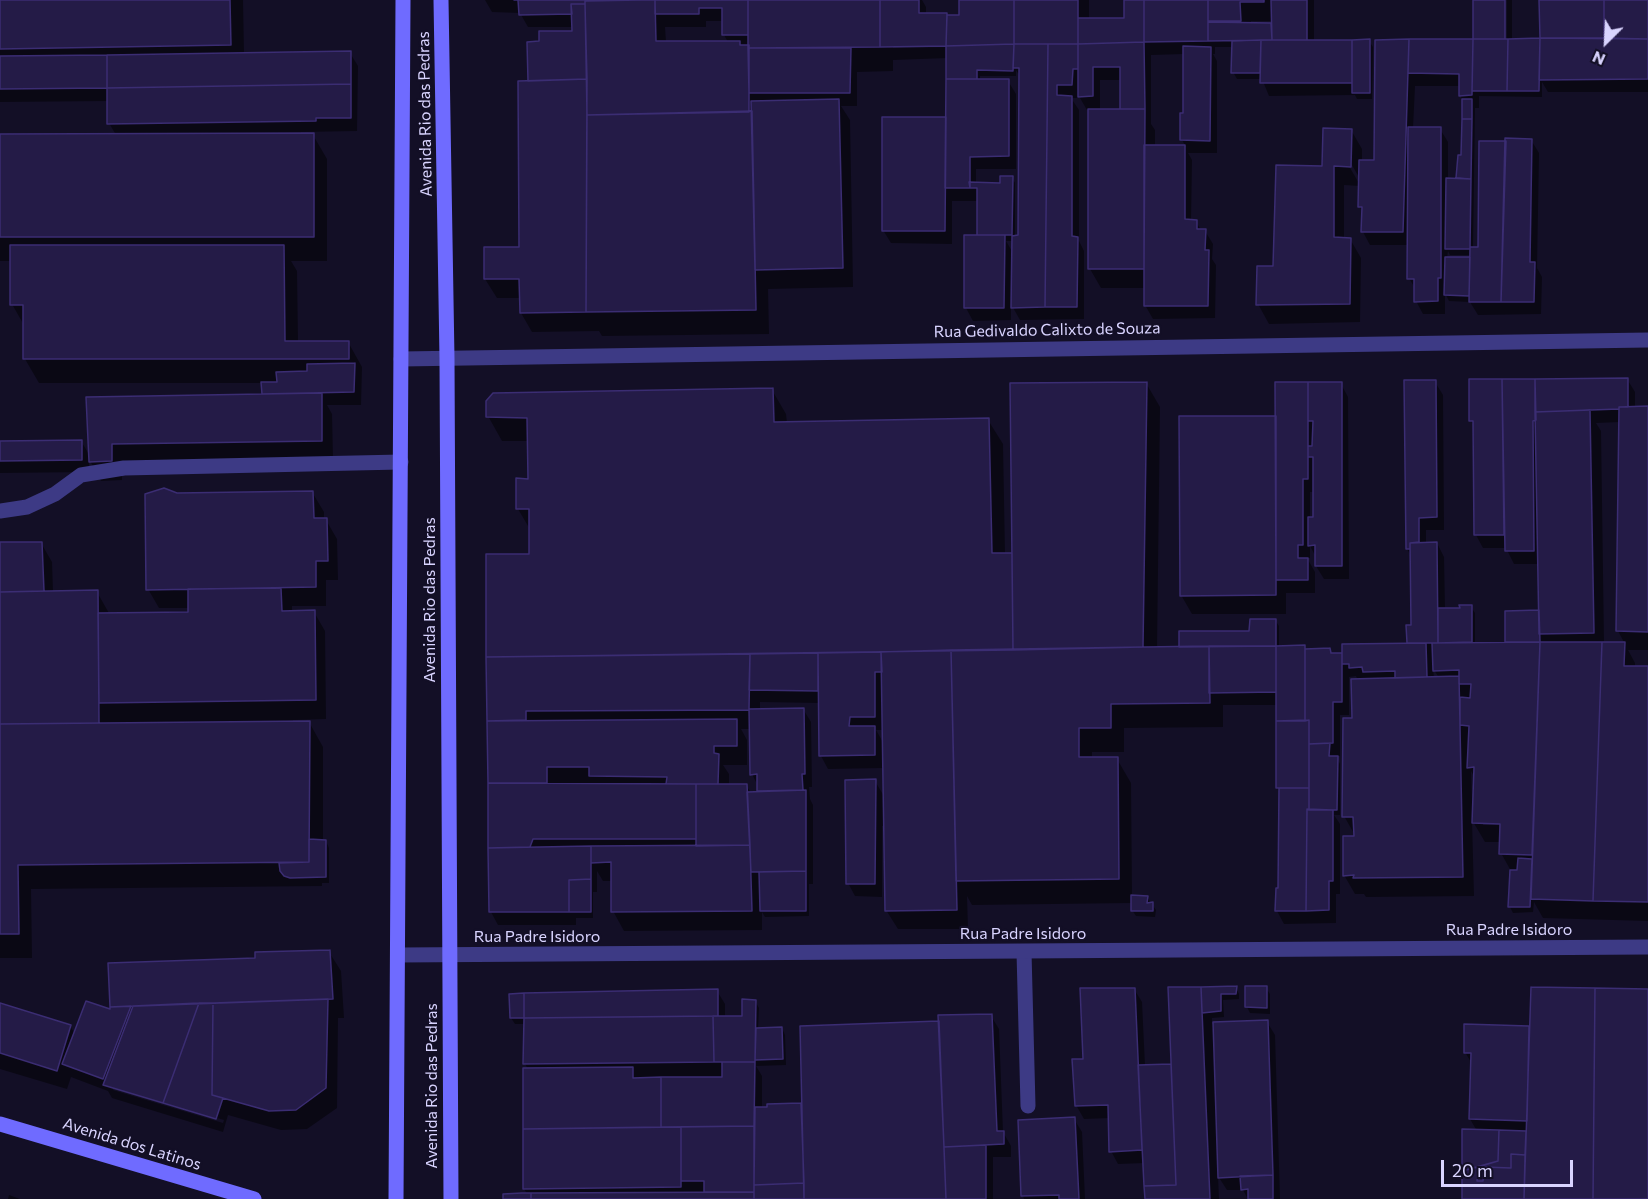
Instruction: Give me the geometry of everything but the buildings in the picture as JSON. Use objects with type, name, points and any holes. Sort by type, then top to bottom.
[{"type":"main road","name":"Avenida Rio das Pedras","points":[[396,1199],[403,0]]},
{"type":"main road","name":"Avenida Rio das Pedras","points":[[441,0],[447,358],[451,1199]]},
{"type":"main road","name":"Avenida dos Latinos","points":[[0,1124],[254,1199]]},
{"type":"street","name":"Rua Gedivaldo Calixto de Souza","points":[[401,359],[1648,340]]},
{"type":"street","points":[[0,511],[27,507],[55,494],[81,475],[123,468],[400,462]]},
{"type":"street","name":"Rua Padre Isidoro","points":[[398,955],[1648,947]]},
{"type":"street","points":[[1024,952],[1028,1106]]}]
